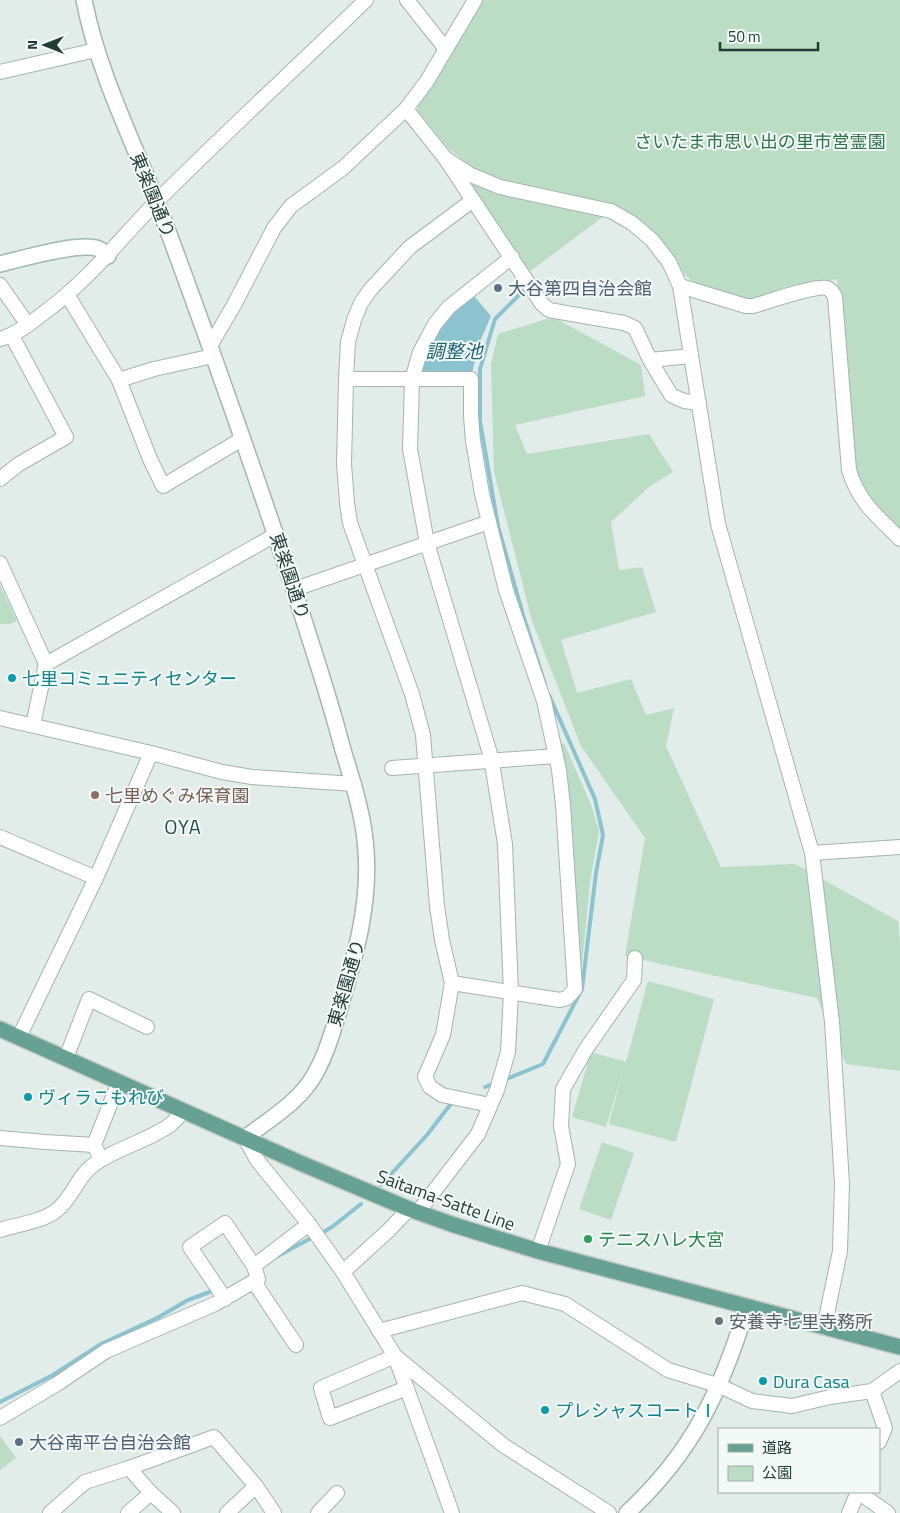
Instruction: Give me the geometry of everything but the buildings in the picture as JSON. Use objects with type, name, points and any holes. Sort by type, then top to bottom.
[{"type":"main road","name":"Saitama-Satte Line","points":[[0,1028],[245,1138],[414,1211],[538,1251],[900,1347]]},
{"type":"street","name":"東楽園通り","points":[[84,0],[96,50],[212,351],[277,534],[361,810],[367,854],[365,910],[355,957],[330,1041],[320,1065],[310,1082],[298,1096],[245,1138]]},
{"type":"street","points":[[0,479],[19,464],[66,437],[6,337],[28,325],[68,296],[108,256],[156,202],[366,0]]},
{"type":"street","points":[[407,0],[445,48]]},
{"type":"street","points":[[119,380],[212,351],[274,228],[291,206],[343,168],[406,109],[427,81],[475,0]]},
{"type":"street","points":[[0,72],[96,50]]},
{"type":"street","points":[[406,109],[445,158],[542,304],[549,310],[624,323],[635,328],[650,360],[671,395],[684,401],[699,403]]},
{"type":"street","points":[[445,158],[471,175],[500,187],[611,211],[632,223],[652,240],[669,262],[680,286],[718,524],[812,853],[832,1022],[842,1184],[840,1251],[824,1328]]},
{"type":"street","points":[[473,200],[410,247],[370,290],[361,303],[348,342],[344,464],[350,523],[412,694],[423,735],[437,906],[442,940],[452,983],[444,1035],[425,1077],[430,1087],[442,1094],[490,1105]]},
{"type":"street","points":[[0,264],[86,246],[99,248],[108,256]]},
{"type":"street","points":[[343,1272],[389,1230],[414,1211],[478,1134],[499,1083],[508,1052],[511,993],[505,844],[492,761],[427,543],[410,449],[412,380],[420,352],[435,324],[449,307],[512,257]]},
{"type":"street","points":[[0,285],[28,325]]},
{"type":"street","points":[[680,286],[746,306],[753,306],[817,288],[829,289],[833,292],[835,297],[849,470],[862,500],[900,539]]},
{"type":"street","points":[[68,296],[119,380],[150,459],[163,486],[242,439]]},
{"type":"street","points":[[650,360],[691,356]]},
{"type":"street","points":[[346,379],[471,379],[473,441],[489,522],[506,590],[544,701],[556,756],[563,805],[575,989],[567,998],[560,1000],[452,983]]},
{"type":"street","points":[[295,589],[489,522]]},
{"type":"street","points":[[46,664],[277,534]]},
{"type":"street","points":[[0,563],[46,664],[33,725]]},
{"type":"street","points":[[0,718],[152,753],[222,772],[252,777],[354,784]]},
{"type":"street","points":[[20,1037],[96,878],[152,753]]},
{"type":"street","points":[[392,768],[556,756]]},
{"type":"street","points":[[0,837],[96,878]]},
{"type":"street","points":[[812,853],[900,847]]},
{"type":"street","points":[[538,1251],[568,1164],[561,1126],[563,1088],[586,1049],[634,980],[635,958]]},
{"type":"street","points":[[66,1058],[89,999],[147,1028]]},
{"type":"street","points":[[100,1160],[94,1145],[119,1082]]},
{"type":"street","points":[[0,1230],[41,1218],[57,1210],[69,1197],[82,1174],[100,1160],[171,1124],[184,1111]]},
{"type":"street","points":[[0,1138],[94,1145]]},
{"type":"street","points":[[245,1138],[257,1160],[343,1272],[395,1356],[452,1513]]},
{"type":"street","points":[[0,1418],[57,1384],[106,1351],[225,1299],[258,1279],[254,1266],[225,1223],[190,1247],[225,1299]]},
{"type":"street","points":[[254,1266],[314,1232]]},
{"type":"street","points":[[254,1282],[296,1345]]},
{"type":"street","points":[[379,1331],[522,1293],[565,1304],[668,1370],[720,1386],[752,1401],[792,1406],[830,1397],[872,1391],[900,1371]]},
{"type":"street","points":[[627,1513],[645,1497],[671,1467],[696,1432],[720,1386],[747,1307]]},
{"type":"street","points":[[395,1356],[321,1388],[330,1418],[407,1388]]},
{"type":"street","points":[[395,1356],[503,1445],[610,1513]]},
{"type":"street","points":[[872,1391],[885,1428],[880,1440]]},
{"type":"street","points":[[50,1513],[85,1482],[214,1437],[256,1486],[274,1513]]},
{"type":"street","points":[[129,1468],[151,1493],[173,1513]]},
{"type":"street","points":[[227,1513],[256,1486]]},
{"type":"street","points":[[128,1513],[151,1493]]},
{"type":"street","points":[[318,1513],[337,1493]]},
{"type":"street","points":[[849,1513],[858,1493]]},
{"type":"street","points":[[859,1493],[888,1513]]},
{"type":"green space","name":"さいたま市思い出の里市営霊園","points":[[482,0],[900,0],[900,533],[872,507],[861,487],[851,453],[837,279],[751,300],[694,283],[679,269],[661,240],[645,224],[630,214],[607,203],[509,182],[482,172],[448,148],[418,111],[418,105],[466,30]]},
{"type":"green space","points":[[473,182],[604,216],[529,272],[472,187]]},
{"type":"green space","points":[[553,317],[641,365],[645,396],[515,425],[527,454],[649,434],[673,472],[649,487],[611,522],[619,570],[642,567],[656,612],[561,640],[577,693],[631,679],[646,715],[674,708],[666,746],[721,867],[795,864],[898,921],[900,944],[900,1071],[846,1064],[817,998],[625,956],[645,838],[581,746],[532,621],[494,472],[491,364],[498,334]]},
{"type":"green space","points":[[0,585],[17,621],[10,624],[0,624]]},
{"type":"green space","points":[[564,743],[592,807],[599,832],[590,882],[580,987],[558,745]]},
{"type":"green space","points":[[648,981],[714,999],[676,1142],[609,1124],[623,1070],[606,1127],[572,1117],[591,1052],[626,1062]]},
{"type":"green space","points":[[602,1142],[634,1153],[611,1220],[579,1209]]},
{"type":"green space","points":[[0,1436],[16,1458],[0,1470]]},
{"type":"water","name":"調整池","points":[[473,295],[491,316],[479,344],[472,373],[423,374],[419,370],[431,342],[451,314]]},
{"type":"waterway","points":[[525,289],[495,319],[480,369],[480,421],[498,526],[545,684]]},
{"type":"waterway","points":[[504,1080],[543,1064],[582,989],[596,873],[603,835],[595,799],[549,695]]},
{"type":"waterway","points":[[485,1087],[495,1083]]},
{"type":"waterway","points":[[381,1185],[427,1135],[453,1101]]},
{"type":"waterway","points":[[320,1234],[361,1204]]},
{"type":"waterway","points":[[276,1257],[313,1237]]},
{"type":"waterway","points":[[0,1402],[53,1375],[101,1344],[157,1318],[188,1300],[215,1290]]},
{"type":"place","name":"大谷第四自治会館","points":[[498,288]]},
{"type":"place","name":"七里コミュニティセンター","points":[[12,678]]},
{"type":"place","name":"七里めぐみ保育園","points":[[95,795]]},
{"type":"place","name":"ヴィラこもれび","points":[[28,1097]]},
{"type":"place","name":"テニスハレ大宮","points":[[588,1239]]},
{"type":"place","name":"安養寺七里寺務所","points":[[719,1321]]},
{"type":"place","name":"Dura Casa","points":[[763,1381]]},
{"type":"place","name":"プレシャスコートⅠ","points":[[545,1410]]},
{"type":"place","name":"大谷南平台自治会館","points":[[19,1442]]},
{"type":"district","name":"OYA","points":[[183,826]]}]
